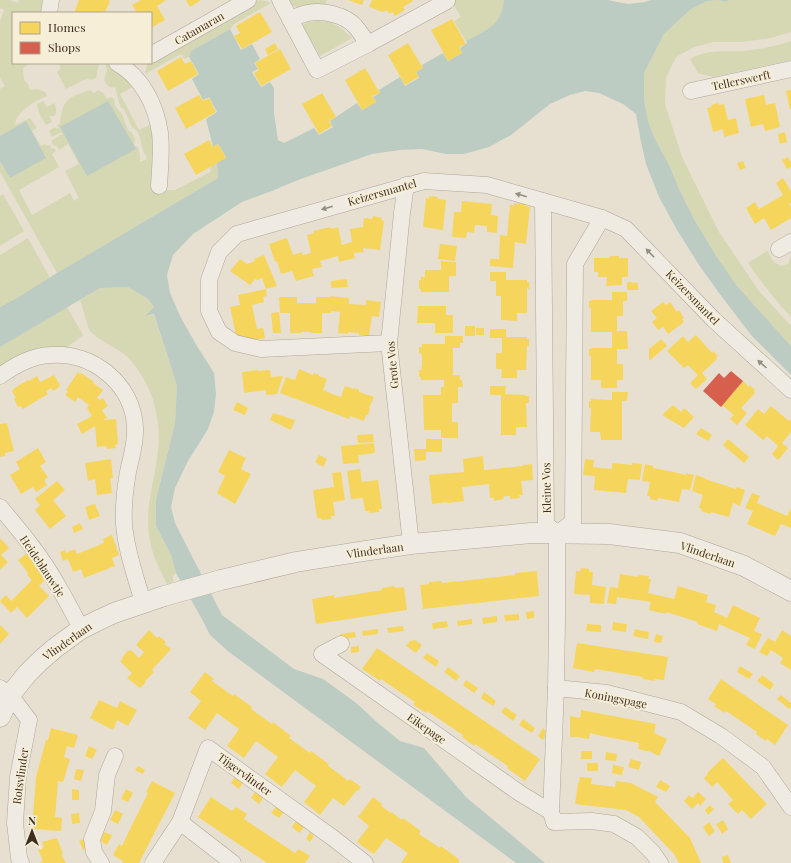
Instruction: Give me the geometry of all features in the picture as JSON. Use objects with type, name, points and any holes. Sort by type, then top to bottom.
[{"type":"street","points":[[49,12],[51,0]]},
{"type":"street","name":"Catamaran","points":[[152,55],[248,0]]},
{"type":"street","points":[[280,0],[317,70],[447,1]]},
{"type":"street","points":[[290,19],[309,13],[318,12],[335,15],[348,20],[355,26],[368,44]]},
{"type":"street","points":[[127,65],[142,86],[150,102],[160,133],[159,186]]},
{"type":"street","name":"Tellerswerft","points":[[691,91],[791,69]]},
{"type":"street","name":"Keizersmantel","points":[[389,343],[261,349],[235,343],[219,332],[209,311],[209,280],[219,252],[237,234],[424,180],[487,185],[602,218],[626,229],[714,320],[791,390]]},
{"type":"street","name":"Grote Vos","points":[[406,186],[389,343],[411,544]]},
{"type":"street","name":"Kleine Vos","points":[[543,201],[546,524],[557,534]]},
{"type":"street","points":[[602,218],[575,264],[573,522],[557,534],[556,688],[552,817],[614,824],[637,837],[653,853],[660,863]]},
{"type":"street","points":[[0,376],[24,361],[36,357],[62,354],[88,361],[100,367],[111,376],[128,399],[135,426],[135,440],[125,488],[124,524],[130,560],[143,603]]},
{"type":"street","name":"Heideblauwtje","points":[[0,507],[44,563],[82,629]]},
{"type":"street","name":"Vlinderlaan","points":[[0,717],[5,692],[55,648],[82,629],[114,613],[178,592],[221,580],[296,562],[358,552],[411,544],[531,533],[609,534],[680,543],[744,566],[791,591]]},
{"type":"street","name":"Eikepage","points":[[341,644],[322,654],[552,817]]},
{"type":"street","name":"Koningspage","points":[[556,688],[607,693],[681,712],[721,736],[763,767],[791,808]]},
{"type":"street","name":"Rotsvlinder","points":[[5,692],[29,720],[18,777],[15,823],[19,858],[21,863]]},
{"type":"street","name":"Tijgervlinder","points":[[154,863],[180,822],[208,748],[333,838],[365,863]]},
{"type":"street","points":[[101,863],[94,852],[92,839],[103,811],[107,775],[115,756]]},
{"type":"street","points":[[180,822],[233,863]]},
{"type":"green space","points":[[0,0],[9,0],[18,3],[19,0],[43,0],[41,12],[12,12],[12,64],[29,64],[23,68],[24,80],[28,84],[30,90],[37,89],[45,92],[47,96],[24,110],[17,117],[15,125],[30,118],[37,128],[32,131],[41,146],[45,144],[47,146],[50,145],[52,149],[54,148],[56,151],[52,154],[59,167],[19,190],[32,215],[70,193],[74,201],[79,198],[65,171],[79,164],[68,144],[59,150],[51,141],[62,134],[61,132],[52,137],[49,131],[55,127],[54,124],[56,129],[59,128],[57,125],[60,124],[66,102],[76,95],[90,90],[94,93],[98,90],[103,93],[107,99],[111,97],[114,99],[115,106],[122,114],[128,130],[132,133],[135,140],[135,146],[138,147],[140,162],[147,159],[139,134],[132,127],[124,109],[120,106],[115,87],[112,88],[108,86],[104,80],[107,70],[105,64],[134,86],[120,94],[139,130],[151,124],[162,190],[175,190],[210,172],[211,166],[217,162],[218,178],[57,273],[0,172],[0,161],[10,178],[26,121],[0,136],[0,89],[5,86],[0,78],[0,21],[4,10],[0,8]]},
{"type":"green space","points":[[259,0],[271,3],[234,24],[230,29],[191,51],[189,57],[184,59],[181,54],[145,74],[147,64],[152,64],[152,61]]},
{"type":"green space","points":[[289,0],[327,0],[325,5],[299,8],[292,5]]},
{"type":"green space","points":[[451,0],[504,1],[500,17],[492,27],[466,41],[454,21],[461,17]]},
{"type":"green space","points":[[717,0],[726,2],[729,0],[791,0],[791,32],[771,38],[741,42],[714,42],[694,47],[676,57],[666,78],[665,104],[682,157],[719,232],[759,291],[791,326],[791,346],[737,286],[715,254],[694,219],[670,167],[654,137],[648,121],[644,100],[644,73],[664,34],[691,9],[707,1]]},
{"type":"green space","points":[[309,22],[330,22],[342,29],[352,38],[320,56],[302,25]]},
{"type":"green space","points":[[791,41],[791,60],[713,77],[698,73],[690,59],[709,52],[755,50]]},
{"type":"green space","points":[[59,64],[99,64],[96,78],[91,80],[88,78],[66,89],[57,72],[60,70]]},
{"type":"green space","points":[[43,101],[47,107],[54,103],[56,108],[56,114],[54,116],[49,116],[52,122],[46,125],[39,113],[37,104]]},
{"type":"green space","points":[[3,194],[24,231],[0,246],[0,196]]},
{"type":"green space","points":[[28,238],[50,278],[0,307],[0,255]]},
{"type":"green space","points":[[767,251],[774,262],[781,266],[788,264],[791,255],[791,317],[768,291],[748,263]]},
{"type":"green space","points":[[128,287],[148,299],[154,307],[146,316],[154,315],[177,385],[175,423],[156,500],[156,526],[171,555],[176,573],[173,576],[173,582],[167,584],[153,554],[148,524],[149,503],[159,445],[158,425],[153,400],[141,375],[133,363],[91,332],[80,300],[100,288]]},
{"type":"green space","points":[[67,307],[83,335],[65,349],[0,368],[0,347]]},
{"type":"shaded area","points":[[504,0],[607,0],[628,4],[651,0],[717,0],[707,1],[691,9],[664,34],[644,73],[644,100],[648,121],[654,137],[670,167],[694,219],[715,254],[737,286],[791,346],[791,375],[751,335],[699,265],[677,230],[659,197],[646,164],[636,114],[623,104],[599,93],[585,91],[570,95],[550,104],[511,135],[489,147],[464,154],[446,154],[422,149],[372,154],[298,180],[242,202],[193,234],[173,255],[167,275],[170,293],[181,318],[214,373],[216,394],[214,412],[208,429],[188,461],[175,488],[171,507],[175,523],[222,615],[294,669],[323,679],[355,702],[400,741],[424,748],[466,797],[545,863],[516,863],[229,652],[210,635],[176,573],[171,555],[156,526],[156,500],[175,423],[177,386],[154,314],[145,316],[154,307],[148,299],[128,287],[100,288],[0,347],[0,307],[218,178],[217,162],[226,157],[218,144],[213,147],[206,119],[217,112],[209,97],[203,100],[192,79],[199,74],[189,57],[191,51],[230,29],[241,50],[252,44],[260,59],[254,63],[258,69],[252,72],[261,87],[270,82],[274,88],[274,113],[278,140],[284,143],[314,128],[319,135],[333,127],[330,121],[357,103],[362,110],[376,102],[373,97],[380,93],[379,90],[400,77],[405,86],[419,78],[416,72],[423,68],[422,65],[443,53],[448,61],[462,53],[460,48],[467,43],[466,41],[492,26],[500,16]]},
{"type":"shaded area","points":[[717,0],[729,0],[726,2]]},
{"type":"shaded area","points":[[108,101],[136,149],[87,176],[60,127]]},
{"type":"shaded area","points":[[26,121],[46,158],[10,178],[0,161],[0,136]]},
{"type":"building: Homes","points":[[79,0],[110,1],[105,12],[74,12]]},
{"type":"building: Homes","points":[[141,0],[165,0],[157,6],[165,20],[152,27],[152,12],[136,12],[132,5]]},
{"type":"building: Homes","points":[[186,0],[201,0],[190,7]]},
{"type":"building: Homes","points":[[348,0],[364,0],[362,5]]},
{"type":"building: Homes","points":[[372,0],[413,1],[403,7],[405,10],[395,16],[393,12],[389,14],[387,10],[383,12],[369,7]]},
{"type":"building: Homes","points":[[260,12],[272,32],[242,49],[234,36],[240,33],[236,26]]},
{"type":"building: Homes","points":[[452,19],[466,44],[459,47],[462,53],[448,61],[431,30]]},
{"type":"building: Homes","points":[[275,43],[278,49],[268,55],[265,49]]},
{"type":"building: Homes","points":[[408,43],[423,68],[416,72],[419,77],[405,85],[388,55]]},
{"type":"building: Homes","points":[[280,49],[291,69],[261,86],[254,73],[259,70],[255,63]]},
{"type":"building: Homes","points":[[181,57],[185,64],[191,61],[198,74],[168,91],[157,71]]},
{"type":"building: Homes","points":[[365,68],[380,93],[372,96],[376,102],[362,110],[345,80]]},
{"type":"building: Homes","points":[[791,90],[791,109],[790,109],[786,91]]},
{"type":"building: Homes","points":[[322,93],[336,117],[329,121],[332,126],[319,134],[302,104]]},
{"type":"building: Homes","points":[[199,95],[203,101],[209,98],[216,112],[186,129],[175,108]]},
{"type":"building: Homes","points":[[764,95],[766,105],[775,103],[780,127],[765,131],[763,124],[751,127],[745,99]]},
{"type":"building: Homes","points":[[718,103],[719,105],[724,104],[728,120],[736,118],[739,133],[724,137],[723,129],[713,132],[707,108]]},
{"type":"building: Homes","points":[[785,132],[787,142],[780,144],[778,134]]},
{"type":"building: Homes","points":[[209,140],[213,147],[218,144],[226,158],[196,175],[184,154]]},
{"type":"building: Homes","points":[[788,157],[791,162],[791,167],[787,169],[782,160]]},
{"type":"building: Homes","points":[[743,161],[746,168],[740,170],[737,163]]},
{"type":"building: Homes","points":[[783,178],[791,191],[791,203],[789,204],[791,207],[791,218],[771,230],[764,218],[755,224],[746,208],[755,202],[759,209],[783,195],[776,183]]},
{"type":"building: Homes","points":[[429,196],[446,200],[443,230],[423,227],[426,198],[429,199]]},
{"type":"building: Homes","points":[[462,201],[492,204],[491,215],[498,216],[497,233],[487,232],[487,226],[475,225],[474,233],[467,232],[466,238],[452,237],[454,212],[461,212]]},
{"type":"building: Homes","points":[[514,203],[525,204],[525,206],[530,207],[526,244],[515,242],[513,268],[490,266],[490,259],[499,259],[500,235],[507,236],[510,205],[514,205]]},
{"type":"building: Homes","points":[[373,216],[382,218],[381,220],[384,221],[380,250],[363,248],[364,252],[354,253],[355,258],[339,262],[338,256],[320,261],[322,267],[312,269],[314,276],[296,281],[292,271],[281,274],[269,244],[287,238],[293,255],[302,252],[303,255],[311,253],[307,235],[314,233],[313,231],[330,227],[331,229],[338,227],[342,245],[352,242],[350,229],[363,227],[364,218],[372,219]]},
{"type":"building: Homes","points":[[440,244],[457,246],[455,261],[438,259]]},
{"type":"building: Homes","points":[[264,255],[277,286],[266,289],[262,278],[257,280],[255,279],[250,285],[230,271],[240,259],[247,264]]},
{"type":"building: Homes","points":[[610,256],[628,258],[628,277],[622,277],[622,285],[606,286],[607,277],[598,277],[598,272],[594,272],[594,258],[610,258]]},
{"type":"building: Homes","points":[[441,261],[456,262],[456,276],[449,276],[449,292],[421,292],[421,289],[419,289],[419,280],[421,280],[421,277],[425,277],[425,270],[441,270]]},
{"type":"building: Homes","points":[[490,272],[506,272],[506,280],[527,280],[527,282],[529,282],[530,289],[527,288],[527,313],[517,313],[517,321],[501,320],[501,296],[496,296],[496,281],[490,281]]},
{"type":"building: Homes","points":[[347,279],[348,287],[331,288],[331,281]]},
{"type":"building: Homes","points":[[627,282],[638,283],[638,290],[627,290]]},
{"type":"building: Homes","points":[[266,289],[267,296],[263,297],[264,302],[252,305],[257,329],[263,328],[265,338],[245,342],[237,340],[230,307],[240,305],[238,295]]},
{"type":"building: Homes","points":[[612,292],[627,292],[627,301],[623,301],[623,316],[617,316],[617,331],[627,331],[628,349],[617,349],[617,364],[623,364],[623,380],[617,380],[617,388],[601,388],[601,380],[591,380],[591,356],[589,356],[589,349],[612,348],[612,332],[591,332],[591,308],[589,308],[589,301],[612,300]]},
{"type":"building: Homes","points":[[330,296],[349,298],[349,304],[366,305],[366,300],[381,302],[379,317],[372,316],[369,336],[359,335],[359,333],[338,333],[340,312],[331,311],[331,313],[322,313],[322,333],[290,333],[290,313],[280,313],[279,297],[297,297],[297,303],[316,303],[316,297]]},
{"type":"building: Homes","points":[[663,302],[666,305],[670,302],[677,312],[679,310],[684,318],[682,319],[684,322],[668,334],[663,327],[658,330],[652,322],[657,318],[651,311]]},
{"type":"building: Homes","points":[[418,306],[446,306],[446,315],[453,315],[453,333],[435,333],[435,323],[417,323]]},
{"type":"building: Homes","points":[[279,312],[281,333],[273,333],[271,313]]},
{"type":"building: Homes","points":[[465,326],[475,326],[475,336],[465,336]]},
{"type":"building: Homes","points":[[476,328],[484,328],[484,335],[476,335]]},
{"type":"building: Homes","points":[[490,329],[506,329],[506,337],[527,337],[527,339],[529,339],[529,346],[527,346],[526,370],[517,370],[517,378],[501,378],[502,369],[496,369],[496,353],[502,353],[502,338],[490,338]]},
{"type":"building: Homes","points":[[696,335],[712,353],[713,351],[718,356],[716,358],[717,359],[702,373],[707,379],[696,389],[690,383],[698,375],[688,365],[684,368],[667,351],[683,336],[688,342]]},
{"type":"building: Homes","points":[[445,336],[463,336],[463,343],[460,343],[460,348],[453,348],[453,375],[460,375],[460,380],[462,380],[463,387],[458,387],[458,403],[452,403],[452,422],[458,422],[458,438],[441,438],[441,430],[424,430],[423,395],[441,395],[441,387],[444,387],[444,380],[421,380],[421,377],[419,377],[419,370],[422,370],[422,355],[419,353],[419,347],[422,347],[422,344],[445,344]]},
{"type":"building: Homes","points":[[661,339],[667,346],[649,361],[649,349]]},
{"type":"building: Homes","points":[[299,369],[313,375],[314,373],[327,379],[323,390],[332,394],[341,397],[345,386],[354,388],[359,390],[359,392],[374,397],[369,408],[368,415],[366,415],[364,421],[350,416],[349,419],[280,393],[286,377],[295,380]]},
{"type":"building: Homes","points":[[270,370],[271,377],[283,376],[277,394],[266,395],[266,390],[244,393],[242,372]]},
{"type":"building: Homes","points":[[78,372],[94,382],[93,383],[103,390],[97,398],[100,400],[103,398],[108,406],[102,410],[107,418],[104,420],[116,419],[118,444],[115,445],[116,448],[107,449],[106,446],[97,447],[95,426],[82,434],[77,424],[92,416],[87,408],[89,405],[78,397],[75,402],[65,395],[68,391],[66,390]]},
{"type":"building: Homes","points":[[54,375],[60,385],[58,388],[53,391],[51,388],[46,391],[48,394],[23,409],[21,406],[18,407],[14,399],[16,398],[12,391],[14,390],[13,389],[37,376],[40,382]]},
{"type":"building: Homes","points":[[743,381],[755,390],[755,393],[741,408],[747,413],[737,425],[730,419],[734,415],[722,405]]},
{"type":"building: Homes","points":[[490,386],[506,386],[505,394],[529,396],[529,403],[526,403],[527,427],[516,427],[516,435],[501,435],[501,395],[490,395]]},
{"type":"building: Homes","points":[[612,392],[628,392],[627,401],[622,401],[622,440],[601,440],[600,432],[590,432],[591,408],[589,408],[589,401],[591,401],[591,399],[612,400]]},
{"type":"building: Homes","points":[[237,402],[248,408],[245,415],[233,410]]},
{"type":"building: Homes","points":[[673,405],[681,412],[684,408],[694,417],[684,428],[662,415]]},
{"type":"building: Homes","points":[[771,406],[789,421],[791,419],[791,432],[782,443],[788,448],[778,460],[772,454],[778,446],[767,436],[763,441],[745,425],[758,409],[764,414]]},
{"type":"building: Homes","points":[[273,413],[295,420],[291,430],[270,420]]},
{"type":"building: Homes","points":[[7,423],[14,451],[5,453],[5,456],[0,457],[0,424]]},
{"type":"building: Homes","points":[[701,428],[712,435],[708,441],[696,434]]},
{"type":"building: Homes","points":[[373,434],[374,442],[358,443],[357,435]]},
{"type":"building: Homes","points":[[426,439],[442,439],[442,452],[426,452],[426,460],[415,461],[414,449],[426,449]]},
{"type":"building: Homes","points":[[728,439],[749,457],[744,463],[723,445]]},
{"type":"building: Homes","points":[[374,443],[375,453],[358,455],[359,463],[343,464],[341,446]]},
{"type":"building: Homes","points":[[38,448],[46,462],[40,466],[48,477],[44,480],[47,485],[36,492],[33,487],[21,494],[10,475],[20,469],[16,462]]},
{"type":"building: Homes","points":[[229,450],[246,458],[241,469],[251,474],[235,504],[217,493],[225,476],[218,472]]},
{"type":"building: Homes","points":[[319,455],[327,459],[323,467],[315,462]]},
{"type":"building: Homes","points":[[483,456],[484,470],[532,464],[533,480],[521,481],[523,495],[519,495],[520,498],[510,499],[510,496],[506,496],[503,497],[504,499],[494,501],[494,498],[490,498],[489,484],[462,487],[464,501],[432,504],[429,475],[464,472],[463,459]]},
{"type":"building: Homes","points":[[111,459],[113,478],[110,478],[112,493],[97,495],[95,479],[88,481],[85,463]]},
{"type":"building: Homes","points":[[585,459],[594,460],[593,467],[612,469],[612,463],[632,465],[632,463],[642,464],[640,480],[628,479],[626,493],[594,490],[595,476],[583,475]]},
{"type":"building: Homes","points":[[645,464],[653,466],[653,468],[686,475],[686,473],[694,475],[690,490],[682,489],[679,502],[658,498],[657,501],[650,499],[650,496],[647,496],[650,482],[642,481]]},
{"type":"building: Homes","points":[[360,469],[362,482],[378,480],[382,509],[379,509],[379,512],[369,513],[369,511],[365,511],[363,498],[351,499],[347,471]]},
{"type":"building: Homes","points":[[341,472],[345,500],[333,502],[335,516],[331,516],[331,519],[322,520],[321,518],[317,518],[313,490],[334,487],[332,473]]},
{"type":"building: Homes","points":[[696,475],[736,489],[737,487],[745,490],[740,506],[733,503],[729,517],[701,511],[702,509],[699,508],[703,495],[692,491]]},
{"type":"building: Homes","points":[[57,481],[65,490],[53,500],[66,516],[50,529],[35,510],[40,505],[35,499]]},
{"type":"building: Homes","points":[[752,493],[760,496],[757,503],[787,516],[791,508],[791,528],[781,524],[775,536],[747,524],[753,511],[745,508]]},
{"type":"building: Homes","points":[[95,504],[100,516],[89,520],[85,507]]},
{"type":"building: Homes","points":[[80,523],[83,529],[74,533],[72,527]]},
{"type":"building: Homes","points":[[112,535],[119,555],[112,558],[115,566],[84,578],[81,569],[73,572],[68,559],[63,561],[60,552],[65,550],[66,553],[75,549],[77,554],[104,543],[103,539]]},
{"type":"building: Homes","points":[[0,538],[9,548],[1,555],[8,562],[0,570]]},
{"type":"building: Homes","points":[[27,553],[45,580],[39,586],[49,596],[27,618],[17,607],[11,613],[0,601],[6,595],[11,601],[32,580],[27,575],[28,573],[18,560]]},
{"type":"building: Homes","points":[[581,568],[589,569],[589,572],[593,572],[592,585],[606,587],[604,604],[590,603],[590,595],[574,594],[576,571],[580,571]]},
{"type":"building: Homes","points":[[537,571],[539,596],[423,609],[420,585],[429,584],[429,582],[441,581],[442,583],[515,575],[515,573]]},
{"type":"building: Homes","points":[[620,574],[638,577],[639,575],[649,576],[648,579],[651,579],[648,593],[674,599],[678,586],[708,595],[706,602],[716,605],[714,612],[727,618],[733,605],[760,618],[754,631],[762,634],[755,649],[746,645],[750,638],[719,624],[717,631],[697,624],[698,622],[666,612],[666,614],[649,610],[651,602],[617,597],[616,604],[607,603],[610,587],[618,588]]},
{"type":"building: Homes","points":[[394,586],[395,588],[404,587],[407,610],[316,624],[312,599],[334,595],[334,598],[382,590],[382,588]]},
{"type":"building: Homes","points":[[534,611],[534,618],[527,619],[526,612]]},
{"type":"building: Homes","points":[[519,614],[519,620],[505,621],[504,615]]},
{"type":"building: Homes","points":[[497,616],[497,622],[483,624],[482,618]]},
{"type":"building: Homes","points":[[472,619],[472,624],[458,626],[457,621]]},
{"type":"building: Homes","points":[[447,621],[448,627],[433,629],[432,623]]},
{"type":"building: Homes","points":[[613,622],[627,624],[626,632],[612,630]]},
{"type":"building: Homes","points":[[587,624],[601,625],[601,632],[586,631]]},
{"type":"building: Homes","points":[[0,625],[9,634],[0,644]]},
{"type":"building: Homes","points":[[403,626],[404,631],[388,633],[387,628]]},
{"type":"building: Homes","points":[[378,629],[378,634],[363,636],[362,631]]},
{"type":"building: Homes","points":[[635,629],[649,632],[648,639],[633,636]]},
{"type":"building: Homes","points":[[149,630],[157,638],[159,636],[166,642],[164,644],[171,649],[152,670],[154,672],[140,688],[127,678],[132,673],[120,661],[123,659],[122,658],[128,650],[131,650],[139,658],[144,652],[136,645]]},
{"type":"building: Homes","points":[[782,630],[791,636],[791,670],[780,663],[783,658],[771,650],[767,656],[759,652],[768,638],[775,642]]},
{"type":"building: Homes","points":[[355,632],[356,637],[341,640],[340,634]]},
{"type":"building: Homes","points":[[656,634],[663,636],[661,643],[654,642]]},
{"type":"building: Homes","points":[[415,640],[422,645],[416,653],[406,646],[410,641]]},
{"type":"building: Homes","points":[[577,643],[668,657],[664,680],[655,679],[655,681],[642,679],[643,677],[595,669],[594,672],[573,668]]},
{"type":"building: Homes","points":[[359,646],[359,652],[351,653],[351,647]]},
{"type":"building: Homes","points":[[377,648],[540,759],[525,781],[507,768],[508,766],[475,744],[474,746],[462,737],[463,735],[427,711],[426,713],[414,705],[413,704],[415,702],[381,679],[380,681],[362,669]]},
{"type":"building: Homes","points":[[427,653],[439,661],[436,667],[423,658]]},
{"type":"building: Homes","points":[[740,666],[753,674],[749,679],[737,672]]},
{"type":"building: Homes","points":[[448,667],[460,676],[456,681],[444,672]]},
{"type":"building: Homes","points":[[205,672],[214,679],[212,681],[233,696],[234,694],[252,707],[251,709],[272,724],[273,722],[291,736],[289,738],[329,764],[328,766],[348,781],[350,779],[361,787],[358,791],[357,790],[344,806],[333,798],[320,815],[304,802],[316,786],[295,770],[282,787],[265,774],[278,757],[256,741],[244,758],[227,746],[239,729],[217,713],[205,730],[188,718],[201,701],[190,692]]},
{"type":"building: Homes","points":[[762,675],[774,684],[770,690],[757,681]]},
{"type":"building: Homes","points":[[721,679],[788,725],[775,745],[767,739],[766,741],[760,737],[756,734],[757,732],[726,711],[725,713],[714,706],[716,704],[708,699]]},
{"type":"building: Homes","points":[[466,680],[478,688],[474,693],[463,685]]},
{"type":"building: Homes","points":[[484,692],[496,701],[493,706],[481,698]]},
{"type":"building: Homes","points":[[781,695],[791,703],[791,707],[789,709],[777,699]]},
{"type":"building: Homes","points":[[99,700],[117,708],[120,701],[137,710],[128,726],[117,720],[113,730],[90,718]]},
{"type":"building: Homes","points":[[505,707],[517,715],[513,721],[501,712]]},
{"type":"building: Homes","points":[[581,710],[656,724],[654,733],[667,739],[659,756],[651,752],[638,749],[639,743],[590,733],[589,739],[570,737],[570,716],[580,718]]},
{"type":"building: Homes","points":[[523,719],[535,728],[532,733],[519,725]]},
{"type":"building: Homes","points":[[51,728],[78,735],[74,748],[67,746],[64,757],[70,759],[63,782],[58,781],[55,817],[62,818],[61,831],[34,829],[35,816],[33,816],[36,777],[46,740],[48,740]]},
{"type":"building: Homes","points":[[543,728],[545,730],[545,736],[543,740],[538,736]]},
{"type":"building: Homes","points":[[89,746],[97,750],[92,759],[85,756]]},
{"type":"building: Homes","points":[[581,751],[592,751],[592,759],[581,759]]},
{"type":"building: Homes","points":[[606,752],[617,754],[616,761],[605,760]]},
{"type":"building: Homes","points":[[723,758],[767,804],[751,819],[742,810],[738,814],[728,804],[733,800],[717,782],[712,787],[704,778],[708,774],[707,773]]},
{"type":"building: Homes","points":[[631,759],[641,762],[639,770],[628,767]]},
{"type":"building: Homes","points":[[587,763],[598,763],[598,771],[587,771]]},
{"type":"building: Homes","points":[[613,765],[624,767],[622,775],[612,773]]},
{"type":"building: Homes","points":[[138,766],[145,770],[143,774],[135,770]]},
{"type":"building: Homes","points":[[76,769],[84,770],[81,781],[74,779]]},
{"type":"building: Homes","points":[[235,777],[243,783],[239,789],[231,783]]},
{"type":"building: Homes","points":[[580,777],[592,778],[591,784],[615,787],[616,781],[631,783],[658,797],[655,802],[690,838],[701,863],[679,863],[674,854],[639,817],[626,810],[575,804]]},
{"type":"building: Homes","points":[[660,780],[670,786],[666,792],[656,787]]},
{"type":"building: Homes","points":[[152,781],[175,793],[139,863],[122,863],[123,861],[113,855],[119,844],[122,846],[148,793],[146,792]]},
{"type":"building: Homes","points":[[72,789],[79,790],[79,800],[72,800]]},
{"type":"building: Homes","points":[[126,789],[133,793],[128,802],[121,799]]},
{"type":"building: Homes","points":[[255,792],[263,798],[259,804],[251,798]]},
{"type":"building: Homes","points":[[698,792],[706,799],[700,806],[698,803],[692,809],[684,801],[689,795],[692,798]]},
{"type":"building: Homes","points":[[211,797],[232,811],[236,807],[247,814],[244,819],[295,853],[299,849],[310,856],[305,863],[267,863],[198,817]]},
{"type":"building: Homes","points":[[373,797],[382,804],[381,806],[402,820],[403,818],[421,831],[419,834],[440,848],[441,846],[460,860],[458,862],[460,863],[401,863],[408,853],[386,838],[374,854],[357,842],[369,826],[358,817]]},
{"type":"building: Homes","points":[[710,805],[714,809],[708,815],[705,810]]},
{"type":"building: Homes","points":[[276,807],[284,812],[279,818],[271,813]]},
{"type":"building: Homes","points":[[115,810],[123,814],[118,824],[110,820]]},
{"type":"building: Homes","points":[[79,813],[80,823],[72,824],[71,814]]},
{"type":"building: Homes","points":[[723,820],[728,829],[722,834],[716,824]]},
{"type":"building: Homes","points":[[296,821],[304,827],[299,833],[292,827]]},
{"type":"building: Homes","points":[[709,822],[715,831],[709,836],[703,827]]},
{"type":"building: Homes","points":[[104,832],[112,835],[107,845],[100,841]]},
{"type":"building: Homes","points":[[310,832],[314,836],[310,842],[306,839]]},
{"type":"building: Homes","points":[[57,838],[63,854],[61,854],[66,863],[39,863],[43,861],[38,850],[44,847],[42,842]]},
{"type":"building: Homes","points":[[87,838],[90,849],[83,850],[79,841]]},
{"type":"building: Homes","points":[[728,855],[731,863],[723,863],[722,857]]},
{"type":"building: Shops","points":[[731,371],[743,381],[721,407],[703,391],[719,373],[724,378]]}]
